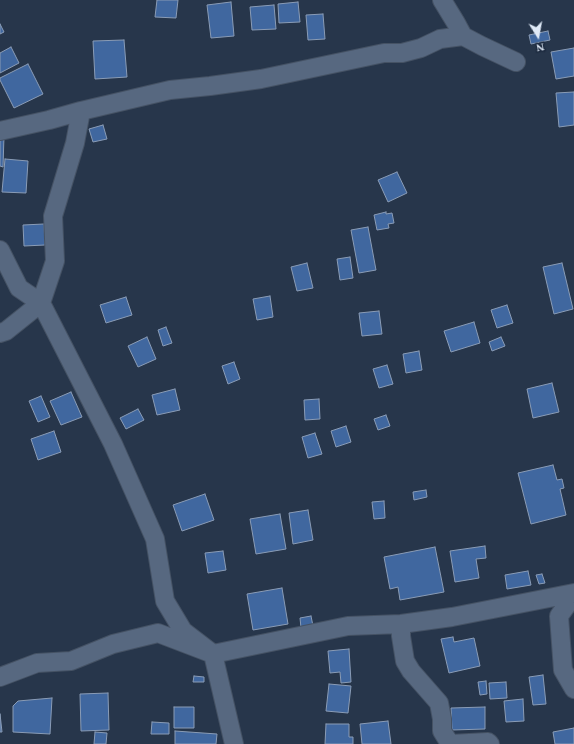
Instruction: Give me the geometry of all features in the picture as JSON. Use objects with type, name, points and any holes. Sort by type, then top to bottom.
[{"type":"street","points":[[442,0],[463,36],[516,62]]},
{"type":"street","points":[[0,130],[49,120],[170,90],[261,79],[384,53],[402,53],[420,48],[440,39],[463,36]]},
{"type":"street","points":[[0,333],[6,331],[41,304],[55,261],[53,216],[75,143],[81,111]]},
{"type":"street","points":[[0,250],[19,288],[41,304],[113,444],[155,539],[165,601],[183,631],[213,654],[234,744]]},
{"type":"street","points":[[0,676],[37,663],[70,661],[113,644],[158,633],[213,654],[348,626],[401,624],[452,617],[574,594]]},
{"type":"street","points":[[574,594],[559,616],[563,670],[574,689]]},
{"type":"street","points":[[401,624],[401,636],[405,661],[411,671],[439,703],[442,719],[442,731],[451,744],[488,742],[490,744]]},
{"type":"building","points":[[157,0],[178,0],[176,18],[155,17]]},
{"type":"building","points":[[231,2],[234,36],[211,38],[207,5]]},
{"type":"building","points":[[298,2],[300,22],[279,23],[278,4]]},
{"type":"building","points":[[274,5],[276,29],[252,30],[250,7]]},
{"type":"building","points":[[323,14],[325,39],[308,40],[306,15]]},
{"type":"building","points":[[0,24],[4,32],[0,34]]},
{"type":"building","points":[[548,31],[550,40],[531,44],[529,35]]},
{"type":"building","points":[[124,40],[127,77],[95,79],[93,41]]},
{"type":"building","points":[[11,47],[19,63],[0,73],[0,53]]},
{"type":"building","points":[[574,48],[574,76],[556,79],[551,52]]},
{"type":"building","points":[[28,64],[43,94],[14,108],[0,78]]},
{"type":"building","points":[[574,92],[574,125],[559,127],[556,93]]},
{"type":"building","points":[[103,125],[107,139],[93,142],[89,129]]},
{"type":"building","points":[[4,136],[3,167],[0,166],[0,137]]},
{"type":"building","points":[[5,159],[28,161],[26,193],[2,192]]},
{"type":"building","points":[[397,172],[407,193],[388,202],[378,180]]},
{"type":"building","points":[[386,212],[386,214],[392,213],[394,223],[388,224],[389,228],[377,230],[374,215]]},
{"type":"building","points":[[44,224],[45,245],[24,246],[23,225]]},
{"type":"building","points":[[368,227],[376,270],[359,273],[351,230]]},
{"type":"building","points":[[350,257],[353,278],[340,280],[337,259]]},
{"type":"building","points":[[307,263],[313,288],[297,291],[291,267]]},
{"type":"building","points":[[562,263],[573,309],[554,314],[543,267]]},
{"type":"building","points":[[270,296],[273,317],[257,320],[253,299]]},
{"type":"building","points":[[126,297],[132,315],[106,323],[100,305]]},
{"type":"building","points":[[507,305],[513,323],[497,328],[491,310]]},
{"type":"building","points":[[379,311],[382,334],[362,336],[359,313]]},
{"type":"building","points":[[474,322],[480,343],[451,352],[444,331]]},
{"type":"building","points":[[166,327],[172,343],[163,346],[158,330]]},
{"type":"building","points":[[147,337],[156,359],[138,367],[128,346]]},
{"type":"building","points":[[501,337],[505,346],[492,351],[489,342]]},
{"type":"building","points":[[419,351],[422,370],[406,373],[403,354]]},
{"type":"building","points":[[234,362],[240,379],[228,384],[222,366]]},
{"type":"building","points":[[387,365],[393,384],[379,388],[373,369]]},
{"type":"building","points":[[552,383],[559,412],[533,418],[527,389]]},
{"type":"building","points":[[175,389],[180,410],[157,415],[152,395]]},
{"type":"building","points":[[71,392],[82,417],[61,425],[50,401]]},
{"type":"building","points":[[41,396],[50,417],[38,422],[29,401]]},
{"type":"building","points":[[319,399],[320,419],[305,420],[304,400]]},
{"type":"building","points":[[138,409],[144,420],[126,429],[120,418]]},
{"type":"building","points":[[386,415],[390,426],[378,430],[374,419]]},
{"type":"building","points":[[346,426],[351,442],[336,447],[331,431]]},
{"type":"building","points":[[54,431],[61,452],[38,460],[31,439]]},
{"type":"building","points":[[315,433],[322,454],[308,458],[302,437]]},
{"type":"building","points":[[553,465],[557,480],[562,479],[564,488],[560,489],[566,515],[531,524],[518,473]]},
{"type":"building","points":[[426,490],[427,497],[414,500],[413,492]]},
{"type":"building","points":[[205,494],[214,520],[182,531],[173,505]]},
{"type":"building","points":[[384,501],[385,518],[374,519],[372,502]]},
{"type":"building","points":[[308,510],[313,540],[293,544],[289,513]]},
{"type":"building","points":[[280,514],[286,549],[256,554],[250,519]]},
{"type":"building","points":[[485,546],[486,558],[476,559],[479,578],[455,582],[450,551]]},
{"type":"building","points":[[435,547],[444,592],[400,600],[398,587],[390,589],[384,557]]},
{"type":"building","points":[[223,551],[226,570],[208,573],[205,553]]},
{"type":"building","points":[[528,571],[531,585],[507,589],[505,575]]},
{"type":"building","points":[[542,574],[545,583],[539,584],[536,575]]},
{"type":"building","points":[[282,588],[288,624],[253,630],[247,594]]},
{"type":"building","points":[[311,616],[313,626],[301,628],[300,618]]},
{"type":"building","points":[[453,637],[454,642],[474,638],[480,666],[449,673],[441,639]]},
{"type":"building","points":[[349,649],[351,682],[341,683],[340,672],[330,673],[328,651]]},
{"type":"building","points":[[543,675],[546,704],[533,705],[529,677]]},
{"type":"building","points":[[194,676],[204,677],[204,682],[193,682]]},
{"type":"building","points":[[486,681],[487,694],[480,695],[478,682]]},
{"type":"building","points":[[506,682],[507,698],[490,699],[489,683]]},
{"type":"building","points":[[329,684],[351,686],[348,713],[326,711]]},
{"type":"building","points":[[108,693],[109,730],[81,731],[80,694]]},
{"type":"building","points":[[52,698],[50,734],[13,732],[13,706],[18,701]]},
{"type":"building","points":[[523,699],[524,721],[506,722],[504,701]]},
{"type":"building","points":[[174,707],[194,707],[194,728],[174,728]]},
{"type":"building","points":[[485,707],[485,729],[452,730],[451,708]]},
{"type":"building","points":[[0,714],[2,732],[0,732]]},
{"type":"building","points":[[388,721],[391,744],[362,744],[360,724]]},
{"type":"building","points":[[152,722],[169,723],[169,734],[151,734]]},
{"type":"building","points":[[326,724],[349,724],[349,737],[353,737],[353,744],[325,744]]},
{"type":"building","points":[[574,728],[574,744],[555,744],[553,732]]},
{"type":"building","points":[[175,731],[217,734],[216,744],[175,744]]},
{"type":"building","points":[[95,732],[107,733],[106,744],[94,744]]}]
